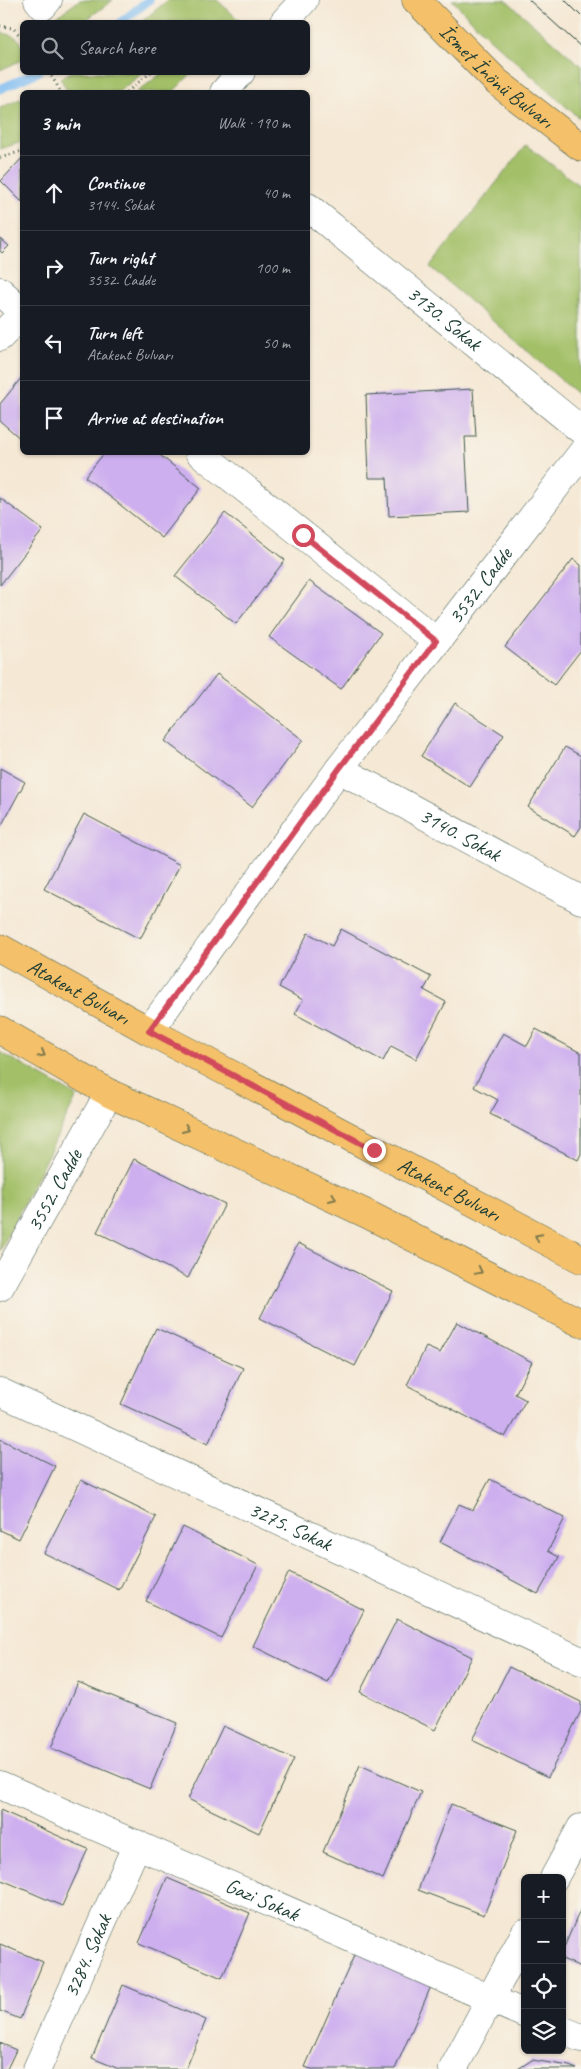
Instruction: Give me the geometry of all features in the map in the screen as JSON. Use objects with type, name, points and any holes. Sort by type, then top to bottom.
[{"type":"main road","name":"İsmet İnönü Bulvarı","points":[[416,0],[497,82],[581,147]]},
{"type":"main road","name":"Atakent Bulvarı","points":[[0,948],[149,1031],[581,1259]]},
{"type":"main road","points":[[0,1030],[110,1093],[368,1214],[581,1323]]},
{"type":"street","points":[[38,0],[42,6],[48,0]]},
{"type":"street","points":[[286,20],[304,0]]},
{"type":"street","points":[[226,90],[239,75]]},
{"type":"street","name":"3130. Sokak","points":[[310,209],[581,430]]},
{"type":"street","points":[[0,291],[20,310]]},
{"type":"street","points":[[0,337],[20,314]]},
{"type":"street","name":"3532. Cadde","points":[[149,1031],[339,769],[581,454]]},
{"type":"street","points":[[203,455],[436,641]]},
{"type":"street","name":"3140. Sokak","points":[[339,769],[581,900]]},
{"type":"street","name":"3552. Cadde","points":[[0,1287],[110,1093]]},
{"type":"street","name":"3275. Sokak","points":[[0,1392],[581,1661]]},
{"type":"street","name":"Gazi Sokak","points":[[0,1785],[521,2012]]},
{"type":"street","points":[[556,1874],[581,1828]]},
{"type":"street","name":"3284. Sokak","points":[[38,2069],[137,1844]]},
{"type":"street","points":[[453,2069],[521,1940]]},
{"type":"street","points":[[566,2032],[581,2038]]},
{"type":"path","points":[[0,26],[12,28],[20,36]]},
{"type":"path","points":[[17,33],[20,29]]},
{"type":"path","points":[[51,75],[60,90]]},
{"type":"path","points":[[129,90],[147,75]]},
{"type":"path","points":[[0,158],[20,152]]},
{"type":"green space","points":[[80,0],[113,0],[86,20],[52,20]]},
{"type":"green space","points":[[168,0],[217,0],[239,20],[143,20]]},
{"type":"green space","points":[[452,0],[506,0],[581,66],[581,120],[486,35]]},
{"type":"green space","points":[[0,32],[19,40],[20,61],[0,70]]},
{"type":"green space","points":[[66,75],[140,75],[121,90],[67,90],[60,78]]},
{"type":"green space","points":[[159,75],[190,75],[175,90],[140,90]]},
{"type":"green space","points":[[20,99],[20,143],[0,149],[0,108]]},
{"type":"green space","points":[[526,145],[581,187],[581,397],[430,267]]},
{"type":"green space","points":[[0,1052],[77,1096],[0,1251]]},
{"type":"building","points":[[20,160],[20,200],[1,181]]},
{"type":"building","points":[[1,239],[9,246],[2,253],[0,251]]},
{"type":"building","points":[[20,379],[20,438],[0,421],[0,404]]},
{"type":"building","points":[[473,389],[476,437],[465,437],[469,512],[389,516],[387,478],[369,478],[366,395]]},
{"type":"building","points":[[103,455],[160,455],[201,488],[162,538],[85,477]]},
{"type":"building","points":[[0,498],[43,530],[0,585]]},
{"type":"building","points":[[225,513],[285,560],[236,624],[175,576]]},
{"type":"building","points":[[573,559],[581,565],[581,650],[554,685],[505,647]]},
{"type":"building","points":[[309,581],[381,633],[341,689],[269,637]]},
{"type":"building","points":[[217,674],[303,740],[252,807],[165,741]]},
{"type":"building","points":[[455,703],[504,735],[470,787],[421,756]]},
{"type":"building","points":[[565,747],[581,756],[581,827],[575,836],[528,807]]},
{"type":"building","points":[[0,768],[25,782],[0,828]]},
{"type":"building","points":[[84,814],[180,865],[140,939],[44,889]]},
{"type":"building","points":[[341,929],[431,977],[424,990],[446,1002],[416,1059],[391,1046],[383,1061],[295,1014],[303,1000],[279,987],[308,933],[332,946]]},
{"type":"building","points":[[536,1029],[581,1053],[581,1154],[578,1160],[490,1114],[498,1100],[474,1087],[503,1033],[527,1046]]},
{"type":"building","points":[[134,1159],[225,1204],[188,1278],[97,1232]]},
{"type":"building","points":[[298,1243],[393,1291],[355,1366],[260,1318]]},
{"type":"building","points":[[457,1322],[532,1362],[515,1394],[526,1400],[505,1437],[407,1385],[426,1347],[440,1353]]},
{"type":"building","points":[[156,1328],[243,1368],[208,1444],[121,1404]]},
{"type":"building","points":[[0,1439],[55,1466],[19,1539],[0,1530]]},
{"type":"building","points":[[490,1479],[565,1518],[548,1551],[559,1557],[538,1594],[440,1542],[459,1504],[473,1510]]},
{"type":"building","points":[[81,1480],[156,1517],[119,1590],[44,1553]]},
{"type":"building","points":[[183,1527],[258,1565],[221,1638],[146,1601]]},
{"type":"building","points":[[289,1572],[364,1610],[328,1683],[253,1646]]},
{"type":"building","points":[[397,1619],[472,1657],[435,1730],[360,1692]]},
{"type":"building","points":[[509,1667],[581,1702],[581,1711],[548,1777],[472,1740]]},
{"type":"building","points":[[78,1682],[177,1723],[150,1789],[51,1748]]},
{"type":"building","points":[[223,1726],[294,1759],[259,1833],[188,1799]]},
{"type":"building","points":[[360,1765],[421,1792],[383,1879],[323,1852]]},
{"type":"building","points":[[451,1804],[517,1830],[484,1915],[418,1890]]},
{"type":"building","points":[[0,1810],[88,1849],[62,1906],[0,1879]]},
{"type":"building","points":[[167,1878],[250,1913],[222,1978],[139,1943]]},
{"type":"building","points":[[581,1908],[581,1967],[566,1961],[566,1943]]},
{"type":"building","points":[[0,1944],[43,1962],[20,2019],[0,2011]]},
{"type":"building","points":[[356,1951],[432,1984],[395,2069],[311,2069],[305,2067]]},
{"type":"building","points":[[123,1985],[206,2020],[186,2069],[119,2069],[92,2058]]},
{"type":"building","points":[[0,2043],[16,2050],[7,2069],[0,2069]]},
{"type":"building","points":[[532,2060],[569,2066],[577,2069],[518,2069]]},
{"type":"waterway","points":[[124,20],[149,0]]},
{"type":"waterway","points":[[0,89],[31,75]]},
{"type":"tram line","points":[[529,0],[581,47]]},
{"type":"tram line","points":[[565,0],[581,16]]},
{"type":"route","points":[[303,535],[436,641],[339,769],[149,1031],[374,1150]]}]
